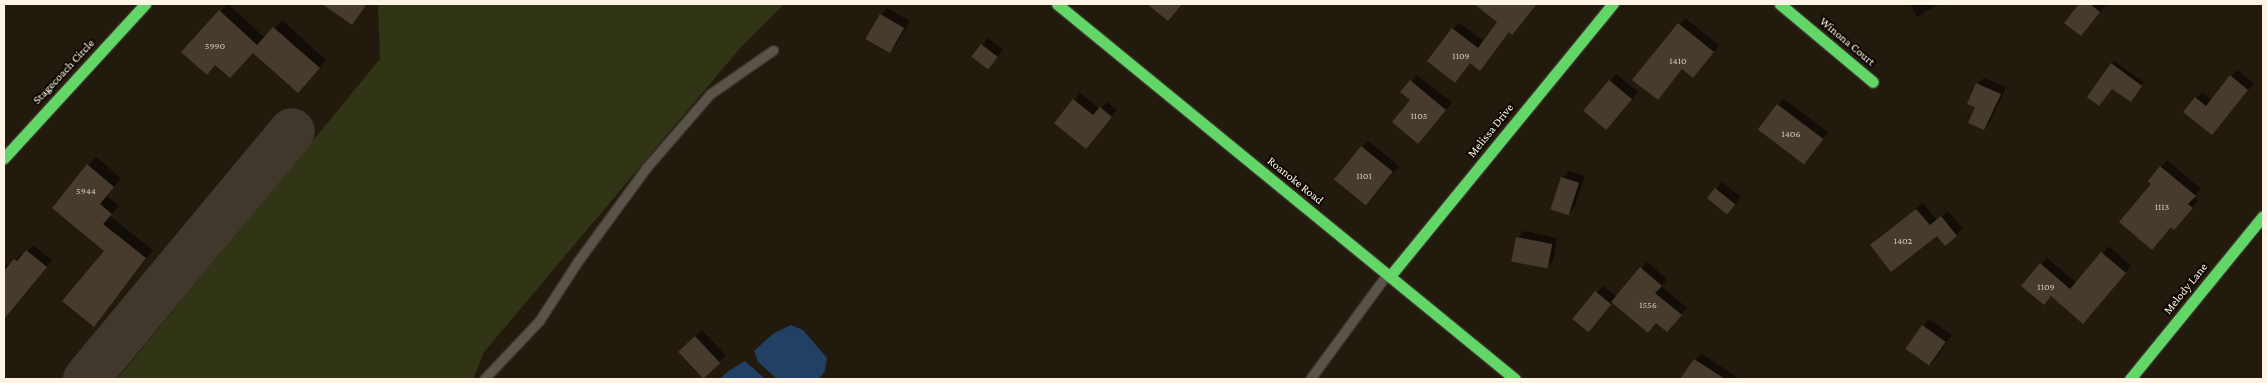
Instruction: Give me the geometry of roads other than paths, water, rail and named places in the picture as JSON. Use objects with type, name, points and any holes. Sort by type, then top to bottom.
[{"type":"street","name":"Stagecoach Circle","points":[[4,158],[145,4]]},
{"type":"street","name":"Roanoke Road","points":[[1057,4],[1515,379]]},
{"type":"street","name":"Melissa Drive","points":[[1388,275],[1613,4]]},
{"type":"street","name":"Winona Court","points":[[1780,4],[1873,82]]},
{"type":"street","name":"Melody Lane","points":[[2130,379],[2263,216]]},
{"type":"lane","points":[[484,379],[539,321],[578,261],[646,168],[710,94],[773,50]]},
{"type":"lane","points":[[1310,379],[1388,275]]},
{"type":"water","points":[[791,325],[803,330],[827,358],[825,371],[819,379],[777,379],[758,362],[754,351],[774,333]]},
{"type":"water","points":[[745,361],[765,379],[720,379],[727,372]]}]
